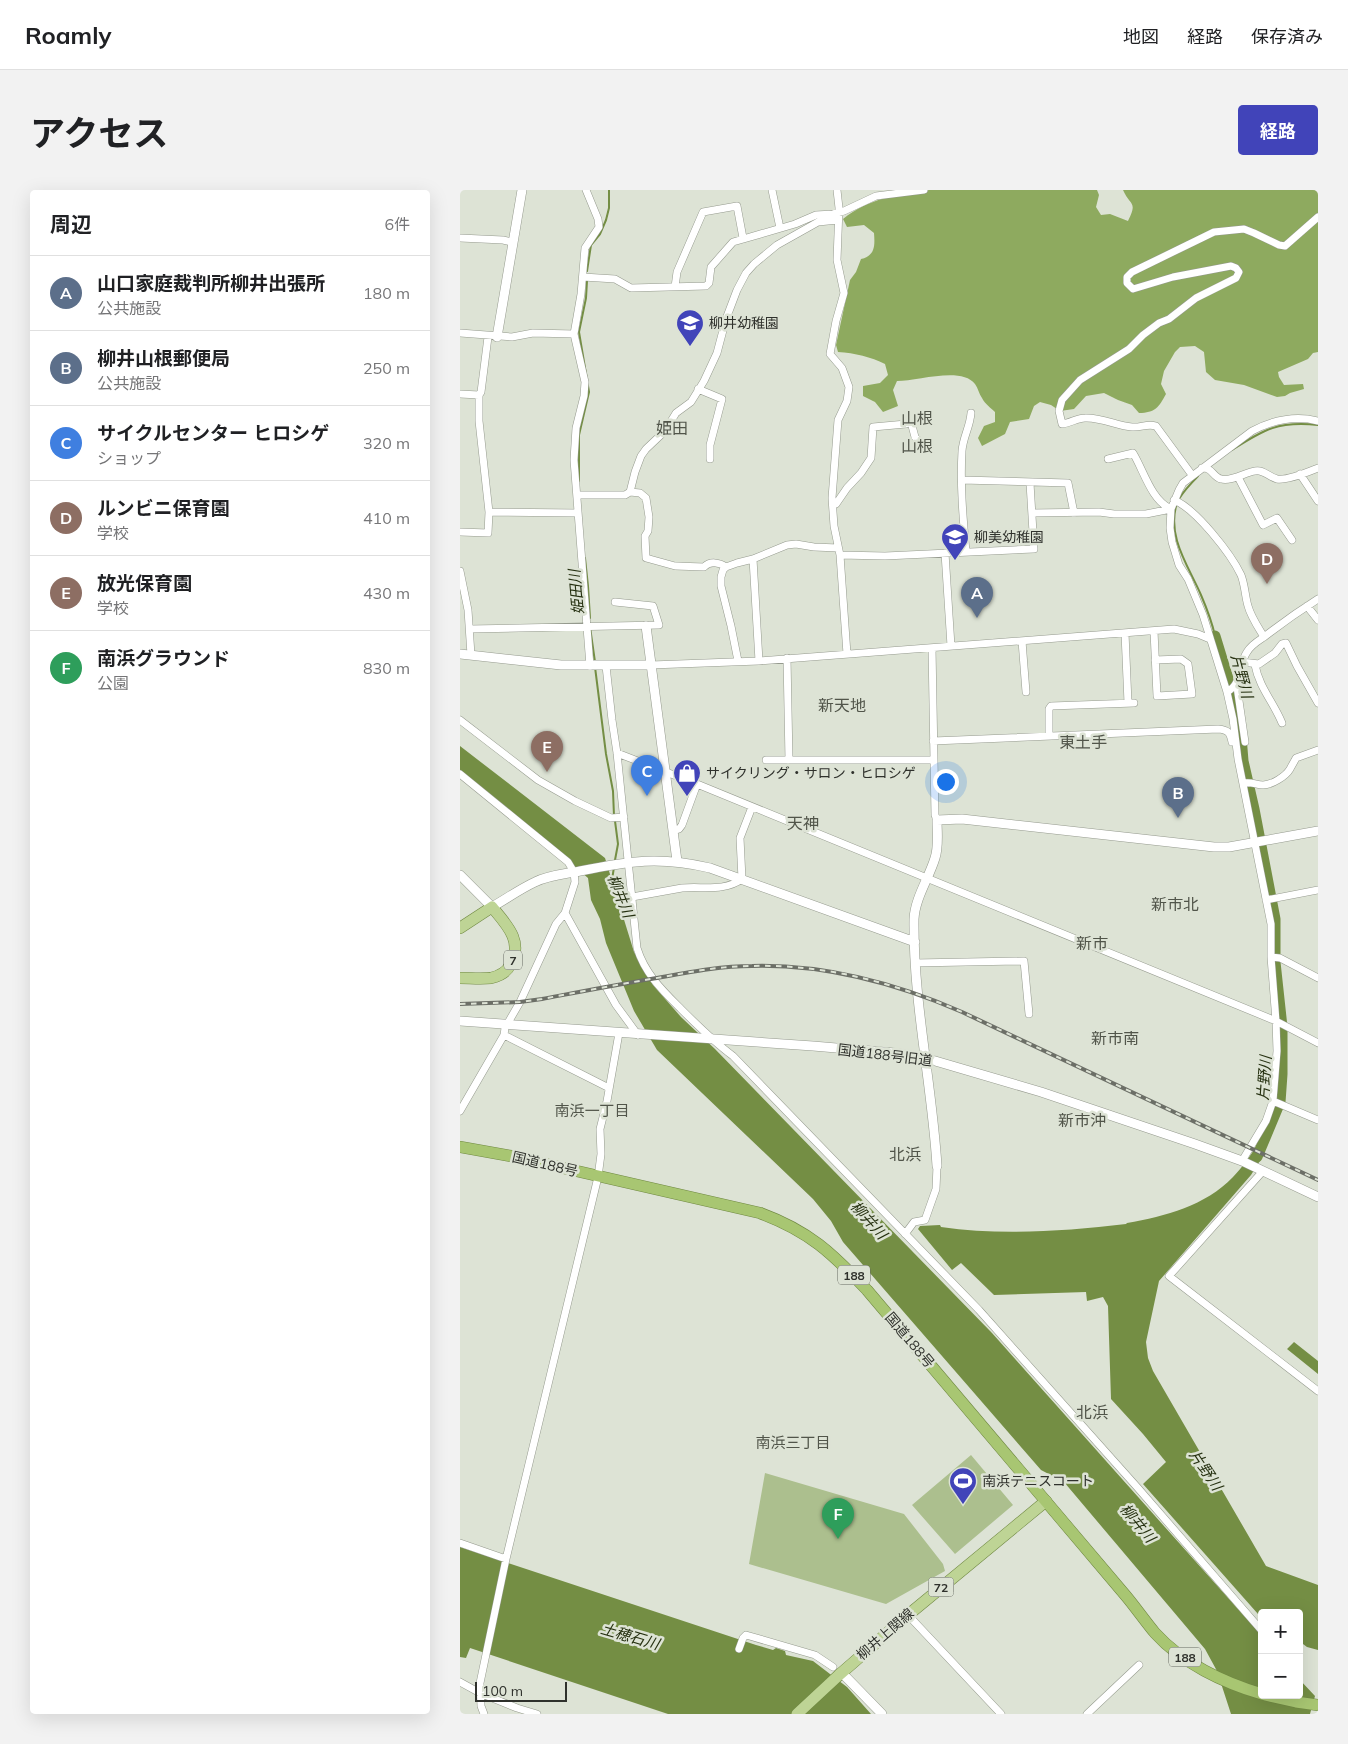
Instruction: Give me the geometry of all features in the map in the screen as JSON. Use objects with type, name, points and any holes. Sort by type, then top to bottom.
[{"type":"highway","name":"国道188号","points":[[460,1147],[511,1156],[760,1214],[785,1223],[814,1239],[834,1255],[867,1290],[1156,1634],[1186,1658],[1225,1680],[1258,1693]]},
{"type":"highway","name":"国道188号","points":[[1282,1699],[1318,1705]]},
{"type":"main road","points":[[465,925],[492,907]]},
{"type":"main road","name":"7","points":[[460,978],[492,978],[509,968],[514,958],[516,951],[515,941],[505,923],[492,907]]},
{"type":"main road","name":"柳井上関線","points":[[797,1714],[839,1673],[1046,1501]]},
{"type":"street","points":[[460,532],[488,533],[489,512],[481,440],[479,396],[522,190]]},
{"type":"street","points":[[586,190],[598,219],[599,227],[585,248],[583,277],[574,334],[585,382],[574,444],[580,552],[588,628],[612,720],[617,753],[627,862],[637,948],[640,957],[656,984],[709,1040],[733,1056],[979,1310],[1258,1626]]},
{"type":"street","points":[[772,190],[780,228]]},
{"type":"street","points":[[836,190],[839,200],[838,260],[844,293],[836,321],[830,354],[842,368],[849,387],[847,401],[838,420],[833,473],[833,505],[839,551],[847,654]]},
{"type":"street","points":[[630,492],[641,456],[665,430],[676,413],[691,402],[704,381],[717,353],[726,319],[740,282],[754,264],[781,243],[818,222],[838,216],[876,196],[924,190]]},
{"type":"street","points":[[675,287],[677,272],[703,212],[737,206],[743,238]]},
{"type":"street","points":[[583,277],[615,279],[631,288],[706,286],[709,283],[710,271],[729,244],[743,238],[795,224],[816,215],[838,216]]},
{"type":"street","points":[[1192,475],[1156,426],[1150,424],[1138,428],[1091,418],[1082,418],[1075,422],[1062,424],[1059,411],[1062,400],[1080,380],[1129,349],[1143,335],[1159,323],[1174,316],[1196,298],[1236,278],[1239,272],[1231,266],[1173,277],[1133,288],[1127,283],[1127,277],[1132,272],[1214,232],[1244,230],[1279,246],[1285,246],[1318,217]]},
{"type":"street","points":[[460,238],[512,242]]},
{"type":"street","points":[[460,333],[492,337],[512,337],[533,333],[574,334]]},
{"type":"street","points":[[698,388],[722,399],[710,446],[710,459]]},
{"type":"street","points":[[460,394],[479,396]]},
{"type":"street","points":[[966,552],[961,492],[962,445],[970,426],[971,413]]},
{"type":"street","points":[[1237,754],[1231,689],[1210,639],[1203,615],[1174,552],[1170,528],[1171,509],[1184,483],[1239,439],[1264,425],[1290,418],[1318,421]]},
{"type":"street","points":[[833,505],[836,504],[871,458],[873,427],[911,422],[915,437],[919,441]]},
{"type":"street","points":[[1108,459],[1133,453],[1158,499],[1171,509]]},
{"type":"street","points":[[1202,468],[1206,467],[1223,480],[1255,471],[1260,471],[1279,479],[1285,479],[1318,468]]},
{"type":"street","points":[[1300,474],[1318,501]]},
{"type":"street","points":[[1238,477],[1263,525],[1277,518],[1292,540]]},
{"type":"street","points":[[962,480],[1068,483],[1074,513]]},
{"type":"street","points":[[738,661],[721,586],[721,575],[726,567],[753,559],[777,548],[796,544],[885,556],[1034,549],[1030,483]]},
{"type":"street","points":[[576,494],[626,495],[630,492],[640,493],[646,498],[650,517],[648,531],[645,536],[646,558],[675,566],[704,566],[719,563],[726,567]]},
{"type":"street","points":[[1176,502],[1215,536],[1241,576],[1248,608],[1264,637]]},
{"type":"street","points":[[1032,513],[1099,512],[1146,514],[1171,509]]},
{"type":"street","points":[[489,512],[578,513]]},
{"type":"street","points":[[945,553],[951,646]]},
{"type":"street","points":[[753,559],[759,661]]},
{"type":"street","points":[[460,571],[470,629],[471,655]]},
{"type":"street","points":[[1231,689],[1248,650],[1278,625],[1318,599]]},
{"type":"street","points":[[470,629],[659,625],[653,606],[615,602]]},
{"type":"street","points":[[1307,606],[1318,620]]},
{"type":"street","points":[[646,626],[677,861]]},
{"type":"street","points":[[460,654],[561,665],[651,665],[759,661],[1174,629],[1210,639]]},
{"type":"street","points":[[1154,631],[1155,660],[1157,696],[1192,694],[1188,664],[1182,659],[1155,660]]},
{"type":"street","points":[[1049,736],[1049,709],[1051,706],[1131,703],[1125,633]]},
{"type":"street","points":[[1022,641],[1026,692]]},
{"type":"street","points":[[1242,662],[1254,665],[1259,664],[1271,656],[1282,644],[1286,643],[1318,702]]},
{"type":"street","points":[[905,1234],[914,1222],[925,1220],[936,1189],[937,1166],[915,963],[915,908],[938,848],[933,760],[932,648]]},
{"type":"street","points":[[787,658],[789,760]]},
{"type":"street","points":[[1254,665],[1261,686],[1276,708],[1282,723]]},
{"type":"street","points":[[1231,689],[1237,687],[1245,742]]},
{"type":"street","points":[[460,720],[538,780],[575,801],[611,818],[623,816]]},
{"type":"street","points":[[933,741],[1226,730],[1230,733],[1234,751],[1248,782],[1255,842],[1270,924],[1280,1023],[1277,1102],[1244,1162]]},
{"type":"street","points":[[1248,782],[1271,783],[1285,775],[1300,755],[1318,750]]},
{"type":"street","points":[[617,753],[698,784],[1280,1023],[1318,1043]]},
{"type":"street","points":[[766,760],[933,760]]},
{"type":"street","points":[[460,774],[568,862],[576,872],[574,888],[566,913],[556,924],[507,1024],[504,1035],[460,1111]]},
{"type":"street","points":[[673,831],[679,829],[682,825],[698,784]]},
{"type":"street","points":[[742,879],[740,838],[752,807]]},
{"type":"street","points":[[937,820],[962,819],[1198,846],[1229,847],[1318,831]]},
{"type":"street","points":[[460,875],[492,907],[536,881],[550,876],[627,862],[647,860],[677,861],[710,868],[915,942]]},
{"type":"street","points":[[632,897],[684,888],[714,888],[734,885],[742,879]]},
{"type":"street","points":[[1266,900],[1318,890]]},
{"type":"street","points":[[566,913],[616,1004],[641,1035]]},
{"type":"street","points":[[1273,957],[1318,978]]},
{"type":"street","points":[[915,963],[1024,961],[1028,1014]]},
{"type":"street","name":"国道188号旧道","points":[[460,1021],[895,1053],[925,1058],[1041,1092],[1196,1144],[1244,1162],[1318,1197]]},
{"type":"street","points":[[484,1714],[480,1682],[506,1560],[598,1177],[601,1154],[600,1129],[620,1033]]},
{"type":"street","points":[[504,1035],[609,1088]]},
{"type":"street","points":[[1277,1102],[1318,1120]]},
{"type":"street","points":[[1262,1170],[1169,1276],[1318,1391]]},
{"type":"street","points":[[460,1543],[506,1560]]},
{"type":"street","points":[[908,1614],[1000,1714]]},
{"type":"street","points":[[739,1649],[743,1638],[746,1636],[815,1655],[839,1673],[882,1714]]},
{"type":"street","points":[[1087,1714],[1139,1665]]},
{"type":"street","points":[[460,1682],[480,1693],[537,1714]]},
{"type":"shaded area","points":[[929,190],[1097,190],[1099,195],[1096,207],[1101,215],[1110,214],[1128,221],[1133,207],[1123,190],[1318,190],[1318,352],[1313,353],[1308,359],[1278,372],[1284,385],[1303,384],[1304,389],[1277,397],[1244,385],[1215,380],[1206,372],[1204,352],[1195,346],[1180,347],[1175,352],[1164,371],[1161,384],[1166,394],[1159,406],[1149,412],[1139,413],[1132,405],[1104,393],[1086,396],[1074,409],[1060,411],[1051,405],[1040,402],[1034,406],[1029,419],[1010,422],[1005,434],[982,446],[978,438],[984,426],[995,422],[995,412],[985,402],[975,384],[969,379],[950,375],[897,381],[893,390],[898,406],[883,412],[875,402],[863,396],[863,386],[880,383],[888,375],[885,364],[863,356],[838,352],[836,345],[850,280],[856,272],[861,259],[866,258],[872,253],[874,242],[874,233],[864,225],[847,227],[843,219],[863,206],[884,198]]},
{"type":"shaded area","name":"南浜テニスコート","points":[[971,1455],[1013,1505],[955,1554],[912,1505]]},
{"type":"shaded area","points":[[765,1473],[904,1514],[943,1564],[945,1571],[886,1604],[749,1564]]},
{"type":"water","name":"柳井川","points":[[460,746],[605,858],[634,952],[653,985],[681,1017],[715,1049],[992,1333],[1258,1632],[1258,1699],[1303,1699],[1303,1683],[1315,1696],[1310,1714],[1231,1714],[1217,1671],[1205,1649],[1064,1482],[1041,1470],[843,1242],[831,1221],[813,1199],[657,1050],[634,1011],[606,943],[600,919],[591,900],[588,878],[460,770]]},
{"type":"water","points":[[1259,1143],[1267,1144],[1261,1159],[1251,1175],[1159,1281],[1146,1342],[1148,1358],[1153,1371],[1266,1566],[1318,1585],[1318,1650],[1303,1644],[1303,1609],[1258,1609],[1258,1614],[1143,1484],[1166,1462],[1111,1399],[1108,1306],[1103,1297],[1087,1301],[1086,1292],[994,1295],[961,1263],[952,1270],[918,1229],[920,1226],[940,1225],[941,1227],[964,1230],[1010,1232],[1080,1229],[1126,1224],[1170,1213],[1197,1202],[1222,1187],[1240,1169]]},
{"type":"water","points":[[1294,1342],[1318,1361],[1318,1374],[1287,1349]]},
{"type":"water","name":"土穂石川","points":[[460,1547],[756,1645],[773,1650],[776,1648],[785,1651],[786,1655],[813,1661],[847,1687],[871,1714],[668,1714],[470,1648],[466,1658],[460,1657]]},
{"type":"waterway","name":"姫田川","points":[[587,271],[591,245],[600,234],[606,220],[609,208],[609,190]]},
{"type":"waterway","name":"姫田川","points":[[579,481],[579,435],[589,392],[579,332],[586,298],[587,281]]},
{"type":"waterway","name":"片野川","points":[[1232,450],[1272,428],[1292,424],[1318,425]]},
{"type":"waterway","name":"片野川","points":[[1198,476],[1177,503],[1174,527],[1180,551],[1201,595],[1215,636]]},
{"type":"waterway","name":"姫田川","points":[[585,558],[590,618]]},
{"type":"waterway","name":"姫田川","points":[[590,627],[595,662]]},
{"type":"waterway","name":"片野川","points":[[1215,636],[1240,724],[1243,761],[1275,919],[1275,962],[1282,1027],[1280,1102],[1257,1157]]},
{"type":"waterway","name":"姫田川","points":[[595,667],[606,754],[613,791],[614,816]]},
{"type":"waterway","name":"姫田川","points":[[615,821],[618,844],[615,860]]},
{"type":"waterway","name":"姫田川","points":[[612,880],[614,867]]},
{"type":"railway","points":[[460,1004],[520,1002],[689,972],[739,966],[807,968],[860,977],[911,992],[962,1012],[1318,1180]]},
{"type":"place","name":"柳井幼稚園","points":[[690,347]]},
{"type":"place","name":"柳美幼稚園","points":[[955,561]]},
{"type":"place","name":"ルンビニ保育園","points":[[1267,584]]},
{"type":"place","name":"山口家庭裁判所柳井出張所","points":[[977,618]]},
{"type":"place","name":"放光保育園","points":[[547,772]]},
{"type":"place","name":"サイクルセンター ヒロシゲ","points":[[647,796]]},
{"type":"place","name":"サイクリング・サロン・ヒロシゲ","points":[[687,797]]},
{"type":"place","name":"柳井山根郵便局","points":[[1178,818]]},
{"type":"place","name":"南浜テニスコート","points":[[963,1505]]},
{"type":"place","name":"南浜グラウンド","points":[[838,1539]]},
{"type":"district","name":"山根","points":[[917,418]]},
{"type":"district","name":"姫田","points":[[672,428]]},
{"type":"district","name":"山根","points":[[917,446]]},
{"type":"district","name":"新天地","points":[[842,705]]},
{"type":"district","name":"東土手","points":[[1083,742]]},
{"type":"district","name":"天神","points":[[803,823]]},
{"type":"district","name":"新市北","points":[[1175,904]]},
{"type":"district","name":"新市","points":[[1092,943]]},
{"type":"district","name":"新市南","points":[[1115,1038]]},
{"type":"district","name":"南浜一丁目","points":[[592,1110]]},
{"type":"district","name":"新市沖","points":[[1082,1120]]},
{"type":"district","name":"北浜","points":[[905,1154]]},
{"type":"district","name":"北浜","points":[[1092,1412]]},
{"type":"district","name":"南浜三丁目","points":[[793,1442]]}]
